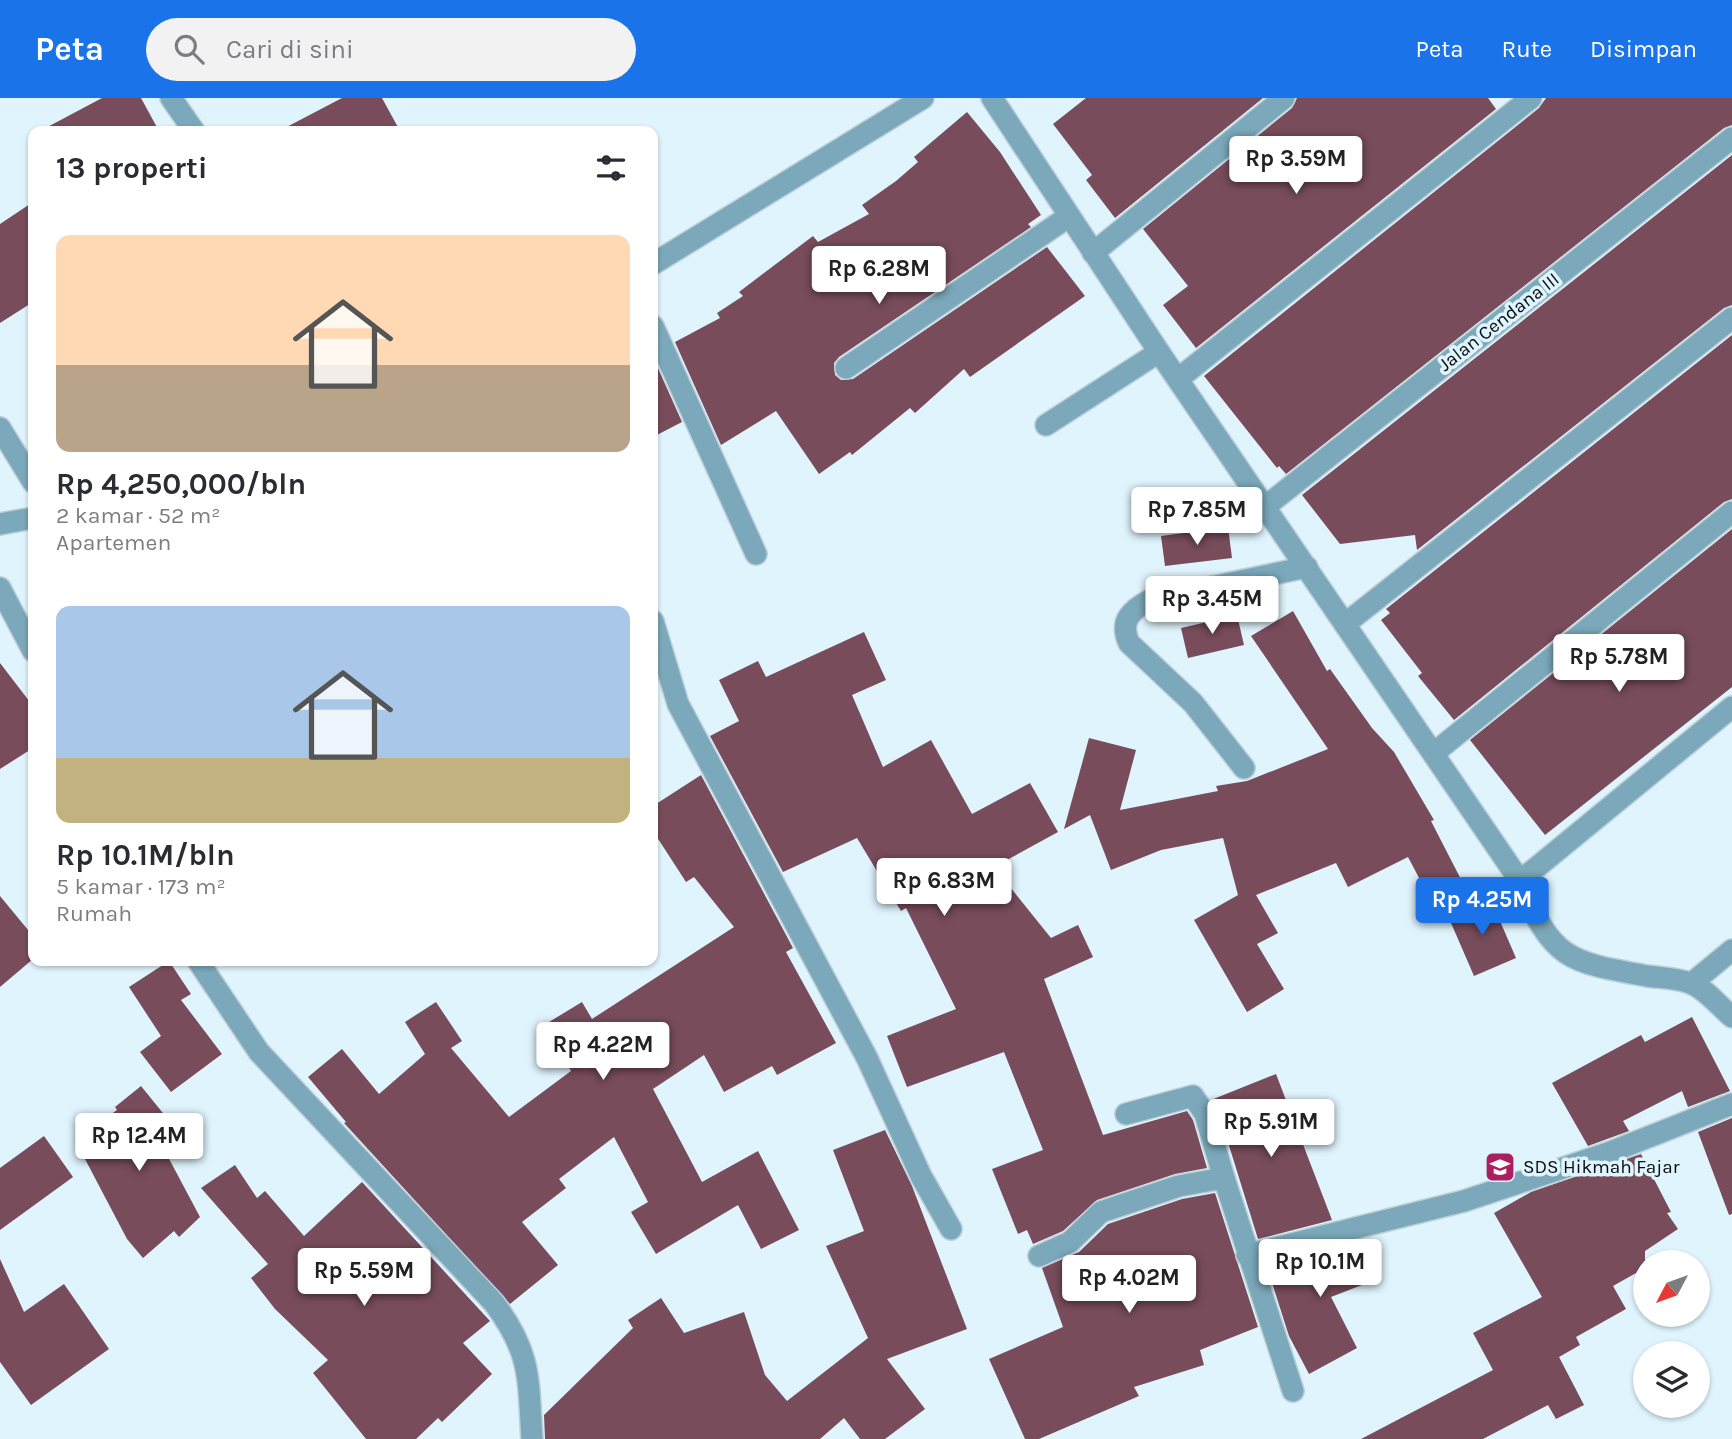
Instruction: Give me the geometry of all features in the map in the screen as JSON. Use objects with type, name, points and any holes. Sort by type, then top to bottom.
[{"type":"street","points":[[171,98],[191,126]]},
{"type":"street","points":[[658,261],[923,98]]},
{"type":"street","points":[[992,98],[1159,352],[1520,881],[1541,929],[1564,954],[1600,968],[1692,983],[1732,1017]]},
{"type":"street","points":[[1093,253],[1284,98]]},
{"type":"street","points":[[1178,379],[1531,98]]},
{"type":"street","name":"Jalan Cendana III","points":[[1266,506],[1732,138]]},
{"type":"street","points":[[846,368],[1068,217]]},
{"type":"street","points":[[1345,624],[1732,318]]},
{"type":"street","points":[[658,337],[756,554]]},
{"type":"street","points":[[1046,425],[1159,352]]},
{"type":"street","points":[[0,428],[28,474]]},
{"type":"street","points":[[1434,753],[1732,512]]},
{"type":"street","points":[[0,524],[28,519]]},
{"type":"street","points":[[1244,768],[1193,703],[1129,643],[1124,633],[1125,621],[1130,613],[1150,600],[1307,567]]},
{"type":"street","points":[[0,588],[28,641]]},
{"type":"street","points":[[658,638],[678,704],[867,1058],[921,1176],[951,1229]]},
{"type":"street","points":[[1520,881],[1732,707]]},
{"type":"street","points":[[1692,983],[1732,950]]},
{"type":"street","points":[[201,966],[259,1052],[494,1303],[512,1327],[524,1352],[530,1381],[532,1439]]},
{"type":"street","points":[[1126,1114],[1193,1096],[1205,1114],[1247,1255],[1293,1391]]},
{"type":"street","points":[[1247,1255],[1464,1201],[1608,1153],[1732,1104]]},
{"type":"street","points":[[1039,1256],[1070,1242],[1101,1212],[1179,1186],[1224,1178]]},
{"type":"building","points":[[102,98],[141,98],[156,126],[49,126]]},
{"type":"building","points":[[342,98],[382,98],[397,126],[289,126]]},
{"type":"building","points":[[1086,98],[1263,98],[1115,218],[1086,180],[1092,175],[1053,124]]},
{"type":"building","points":[[1297,98],[1488,98],[1496,109],[1196,348],[1163,305],[1188,286],[1143,229],[1292,108]]},
{"type":"building","points":[[1546,98],[1732,98],[1732,125],[1724,128],[1286,474],[1279,466],[1277,468],[1204,376],[1539,108]]},
{"type":"building","points":[[967,112],[1000,152],[1041,215],[1028,224],[1031,227],[839,357],[834,363],[835,375],[841,380],[853,379],[1047,247],[1085,296],[970,377],[964,369],[915,413],[910,408],[852,455],[850,452],[819,474],[776,411],[721,445],[675,342],[720,318],[717,313],[743,296],[739,292],[813,236],[818,242],[869,214],[862,205],[918,162],[914,157]]},
{"type":"building","points":[[1732,155],[1732,305],[1724,308],[1417,550],[1415,535],[1340,544],[1302,495]]},
{"type":"building","points":[[28,205],[28,305],[0,323],[0,224]]},
{"type":"building","points":[[1732,335],[1732,499],[1724,502],[1454,720],[1418,676],[1422,673],[1381,620],[1390,613],[1386,609]]},
{"type":"building","points":[[658,368],[682,422],[658,434]]},
{"type":"building","points":[[1228,527],[1232,558],[1165,566],[1161,536]]},
{"type":"building","points":[[1732,529],[1732,687],[1545,835],[1470,740]]},
{"type":"building","points":[[1293,611],[1327,671],[1330,669],[1372,728],[1394,752],[1434,820],[1431,821],[1468,893],[1436,910],[1408,857],[1348,887],[1336,863],[1256,895],[1278,933],[1257,944],[1284,989],[1247,1012],[1194,920],[1238,895],[1223,838],[1161,850],[1111,870],[1090,815],[1064,829],[1089,738],[1136,750],[1120,810],[1218,791],[1216,786],[1247,781],[1328,749],[1251,636]]},
{"type":"building","points":[[1237,615],[1244,645],[1188,658],[1181,628]]},
{"type":"building","points":[[864,632],[886,680],[852,695],[883,767],[931,740],[972,814],[1030,783],[1058,832],[994,867],[1051,938],[1078,925],[1093,957],[1044,979],[1103,1135],[1187,1111],[1193,1120],[1207,1168],[1175,1174],[1097,1200],[1063,1231],[1033,1244],[1027,1230],[1018,1234],[992,1169],[1043,1150],[1004,1052],[907,1087],[887,1036],[956,1009],[906,908],[901,911],[857,838],[783,872],[710,736],[739,721],[719,680],[758,661],[766,677]]},
{"type":"building","points":[[0,663],[28,699],[28,751],[0,769]]},
{"type":"building","points":[[701,775],[793,948],[786,952],[836,1043],[777,1075],[772,1066],[724,1092],[704,1055],[653,1089],[702,1182],[758,1151],[799,1230],[761,1249],[738,1205],[656,1254],[631,1212],[648,1202],[614,1137],[559,1179],[566,1188],[522,1222],[558,1265],[510,1304],[344,1123],[346,1122],[308,1077],[342,1049],[379,1094],[425,1054],[405,1022],[436,1002],[462,1041],[451,1048],[509,1117],[571,1071],[544,1025],[582,1002],[592,1019],[734,927],[694,877],[686,882],[658,839],[658,803]]},
{"type":"building","points":[[0,896],[28,930],[28,963],[0,987]]},
{"type":"building","points":[[1490,898],[1516,958],[1474,976],[1448,916]]},
{"type":"building","points":[[161,966],[172,966],[191,994],[181,1000],[222,1054],[171,1092],[140,1052],[161,1036],[129,987]]},
{"type":"building","points":[[1692,1017],[1730,1091],[1688,1107],[1682,1091],[1623,1121],[1629,1131],[1588,1146],[1552,1083],[1641,1035],[1645,1042]]},
{"type":"building","points":[[1276,1074],[1332,1220],[1258,1239],[1218,1110],[1211,1100]]},
{"type":"building","points":[[141,1086],[175,1128],[159,1140],[200,1217],[179,1237],[174,1231],[143,1258],[127,1239],[75,1140],[117,1110],[115,1107]]},
{"type":"building","points":[[1732,1118],[1732,1214],[1729,1215],[1698,1132]]},
{"type":"building","points":[[885,1130],[912,1186],[967,1329],[887,1359],[925,1409],[885,1439],[860,1439],[844,1418],[820,1439],[545,1439],[544,1415],[633,1328],[628,1320],[661,1298],[684,1333],[744,1312],[765,1375],[787,1401],[868,1338],[826,1246],[864,1231],[833,1150]]},
{"type":"building","points":[[44,1136],[73,1177],[0,1230],[0,1168]]},
{"type":"building","points":[[1641,1154],[1671,1212],[1667,1213],[1678,1229],[1646,1250],[1633,1250],[1633,1275],[1613,1286],[1626,1309],[1576,1337],[1580,1345],[1559,1357],[1584,1405],[1556,1419],[1548,1405],[1483,1439],[1361,1439],[1493,1370],[1473,1333],[1542,1297],[1494,1213],[1531,1192]]},
{"type":"building","points":[[235,1165],[257,1198],[265,1191],[304,1236],[362,1182],[490,1321],[463,1343],[492,1374],[442,1422],[438,1418],[416,1439],[366,1439],[313,1373],[328,1360],[275,1309],[251,1278],[268,1264],[201,1188]]},
{"type":"building","points":[[1215,1193],[1258,1327],[1200,1350],[1204,1365],[1134,1387],[1139,1396],[1039,1439],[1025,1439],[989,1359],[1063,1327],[1042,1268],[1079,1252],[1108,1224],[1182,1199]]},
{"type":"building","points":[[1364,1239],[1380,1278],[1331,1297],[1357,1348],[1309,1374],[1289,1336],[1266,1264]]},
{"type":"building","points":[[0,1259],[24,1312],[64,1284],[109,1349],[31,1405],[0,1362]]},
{"type":"place","name":"SDS Hikmah Fajar","points":[[1500,1167]]}]
